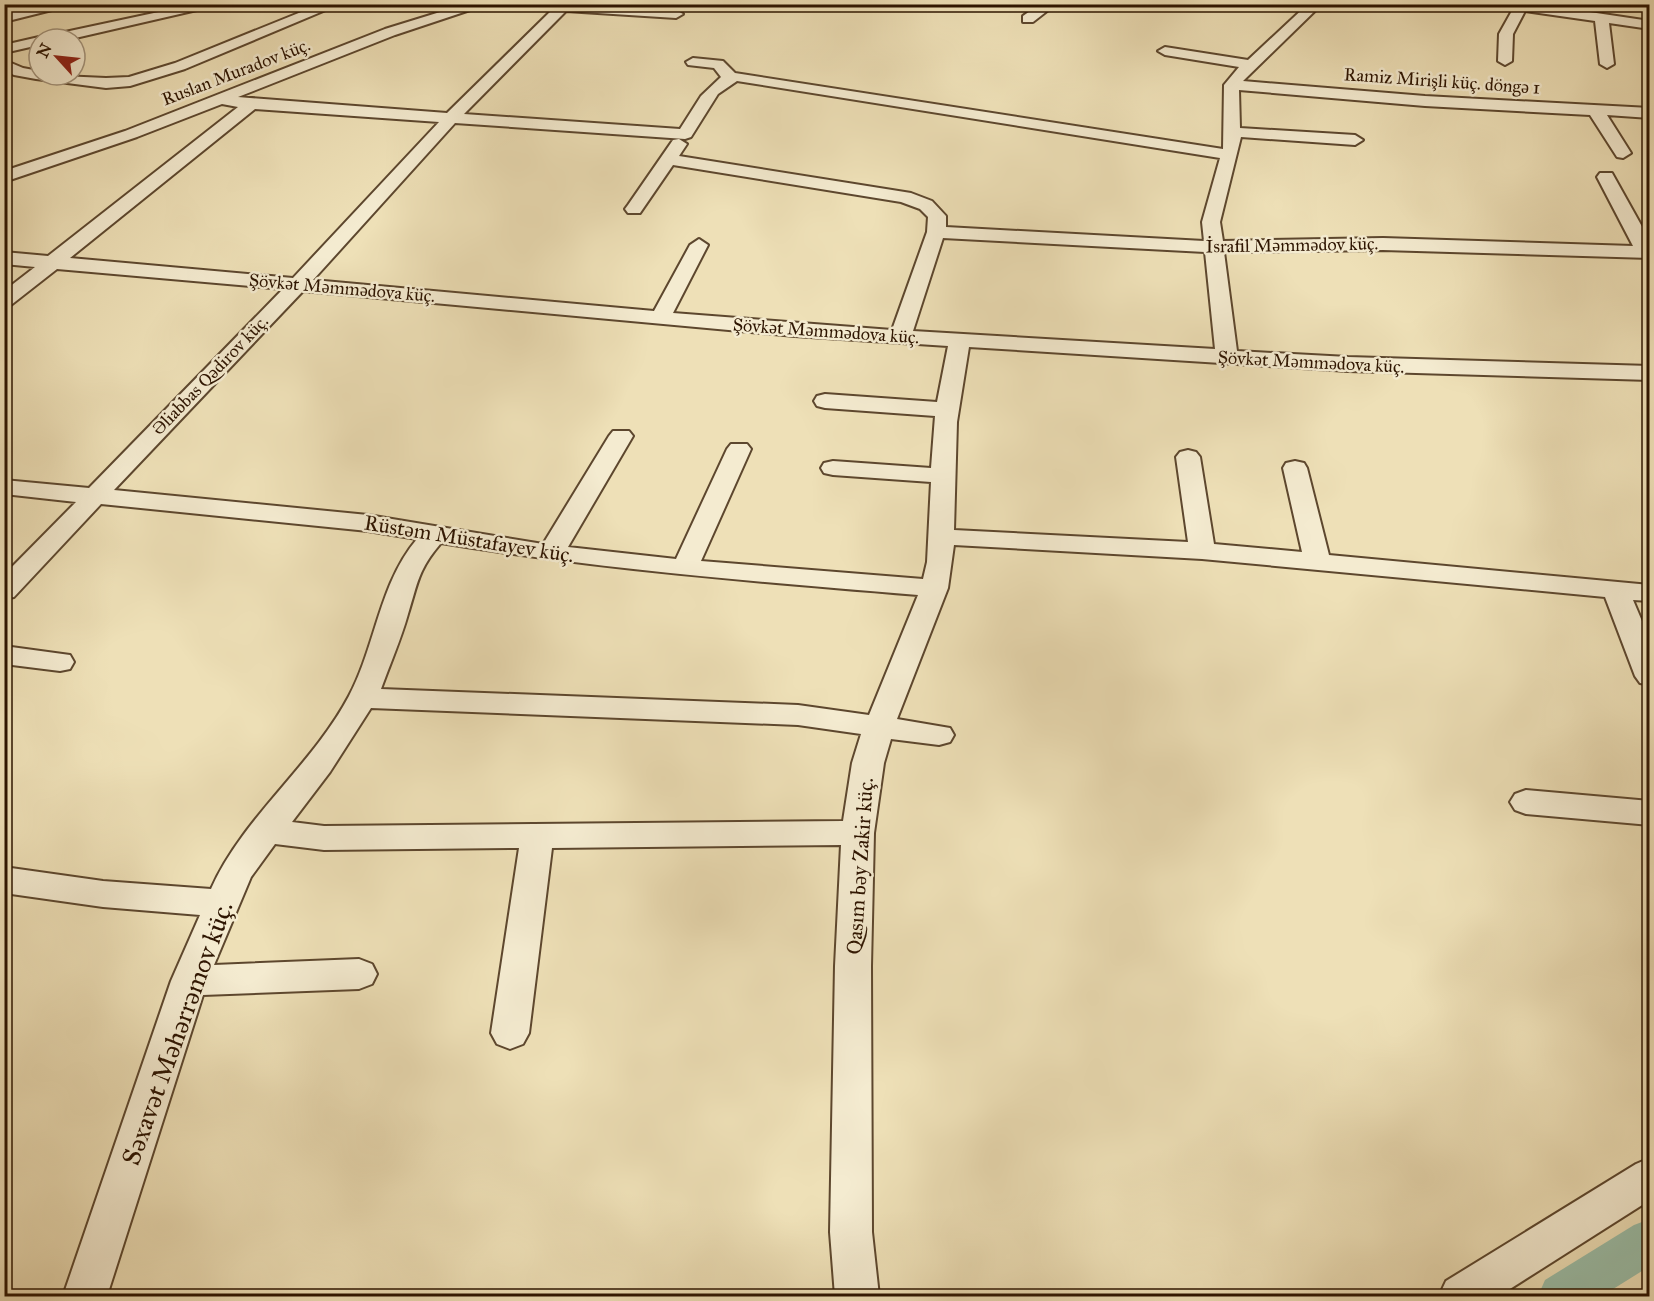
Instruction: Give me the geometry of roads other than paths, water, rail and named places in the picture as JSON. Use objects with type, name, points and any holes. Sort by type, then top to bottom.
[{"type":"street","points":[[4,18],[70,4]]},
{"type":"street","points":[[87,31],[217,4]]},
{"type":"street","points":[[4,64],[19,72],[36,75],[106,83],[130,81],[180,66],[334,4]]},
{"type":"street","name":"Ruslan Muradov küç.","points":[[4,177],[221,99],[390,32],[482,4]]},
{"type":"street","points":[[1028,19],[1050,4]]},
{"type":"street","points":[[1227,357],[1211,222],[1230,155],[1233,132],[1230,117],[1232,85],[1316,4]]},
{"type":"street","points":[[1504,4],[1650,25]]},
{"type":"street","points":[[562,6],[676,14]]},
{"type":"street","name":"Əliabbas Qədirov küç.","points":[[4,591],[299,284],[451,118],[562,6]]},
{"type":"street","points":[[1505,61],[1506,33],[1521,7]]},
{"type":"street","points":[[1602,19],[1607,64]]},
{"type":"street","points":[[4,49],[27,44]]},
{"type":"street","points":[[1166,51],[1251,65]]},
{"type":"street","points":[[693,62],[718,64],[730,77]]},
{"type":"street","points":[[634,208],[719,83],[730,77],[1230,155]]},
{"type":"street","name":"Ramiz Mirişli küç. döngə 1","points":[[1232,85],[1650,113]]},
{"type":"street","points":[[221,99],[251,104],[685,134]]},
{"type":"street","points":[[4,300],[251,104]]},
{"type":"street","points":[[1596,111],[1623,153]]},
{"type":"street","points":[[1233,132],[1355,140]]},
{"type":"street","points":[[669,159],[905,197],[926,205],[938,216],[936,232],[900,338]]},
{"type":"street","points":[[1606,177],[1648,252]]},
{"type":"street","name":"İsrafil Məmmədov küç.","points":[[936,232],[1213,247],[1383,244],[1648,252]]},
{"type":"street","points":[[660,318],[699,245]]},
{"type":"street","name":"Şövkət Məmmədova küç.","points":[[4,258],[900,338],[1418,368],[1650,373]]},
{"type":"street","name":"Qasım bəy Zakir küç.","points":[[857,1296],[851,1220],[853,966],[858,833],[868,763],[879,726],[934,588],[941,537],[948,410],[959,341]]},
{"type":"street","points":[[825,401],[948,410]]},
{"type":"street","points":[[551,553],[621,436]]},
{"type":"street","points":[[686,568],[739,449]]},
{"type":"street","points":[[1188,457],[1202,551]]},
{"type":"street","points":[[832,468],[944,476]]},
{"type":"street","points":[[1295,468],[1317,561]]},
{"type":"street","name":"Rüstəm Müstafayev küç.","points":[[4,487],[368,524],[551,553],[686,568],[934,588]]},
{"type":"street","name":"Səxavət Məhərrəmov küç.","points":[[85,1296],[189,981],[236,872],[319,764],[363,698],[395,613],[402,583],[412,561],[434,534]]},
{"type":"street","points":[[941,537],[1202,551],[1650,593]]},
{"type":"street","points":[[1615,589],[1650,676]]},
{"type":"street","points":[[4,655],[60,662]]},
{"type":"street","points":[[363,698],[798,715],[939,735]]},
{"type":"street","points":[[1526,802],[1650,813]]},
{"type":"street","points":[[267,831],[324,838],[858,833]]},
{"type":"street","points":[[510,1033],[537,836]]},
{"type":"street","points":[[4,880],[102,894],[222,903]]},
{"type":"street","points":[[189,981],[359,974]]},
{"type":"street","points":[[1461,1296],[1650,1177]]},
{"type":"waterway","points":[[1561,1296],[1650,1240]]}]
